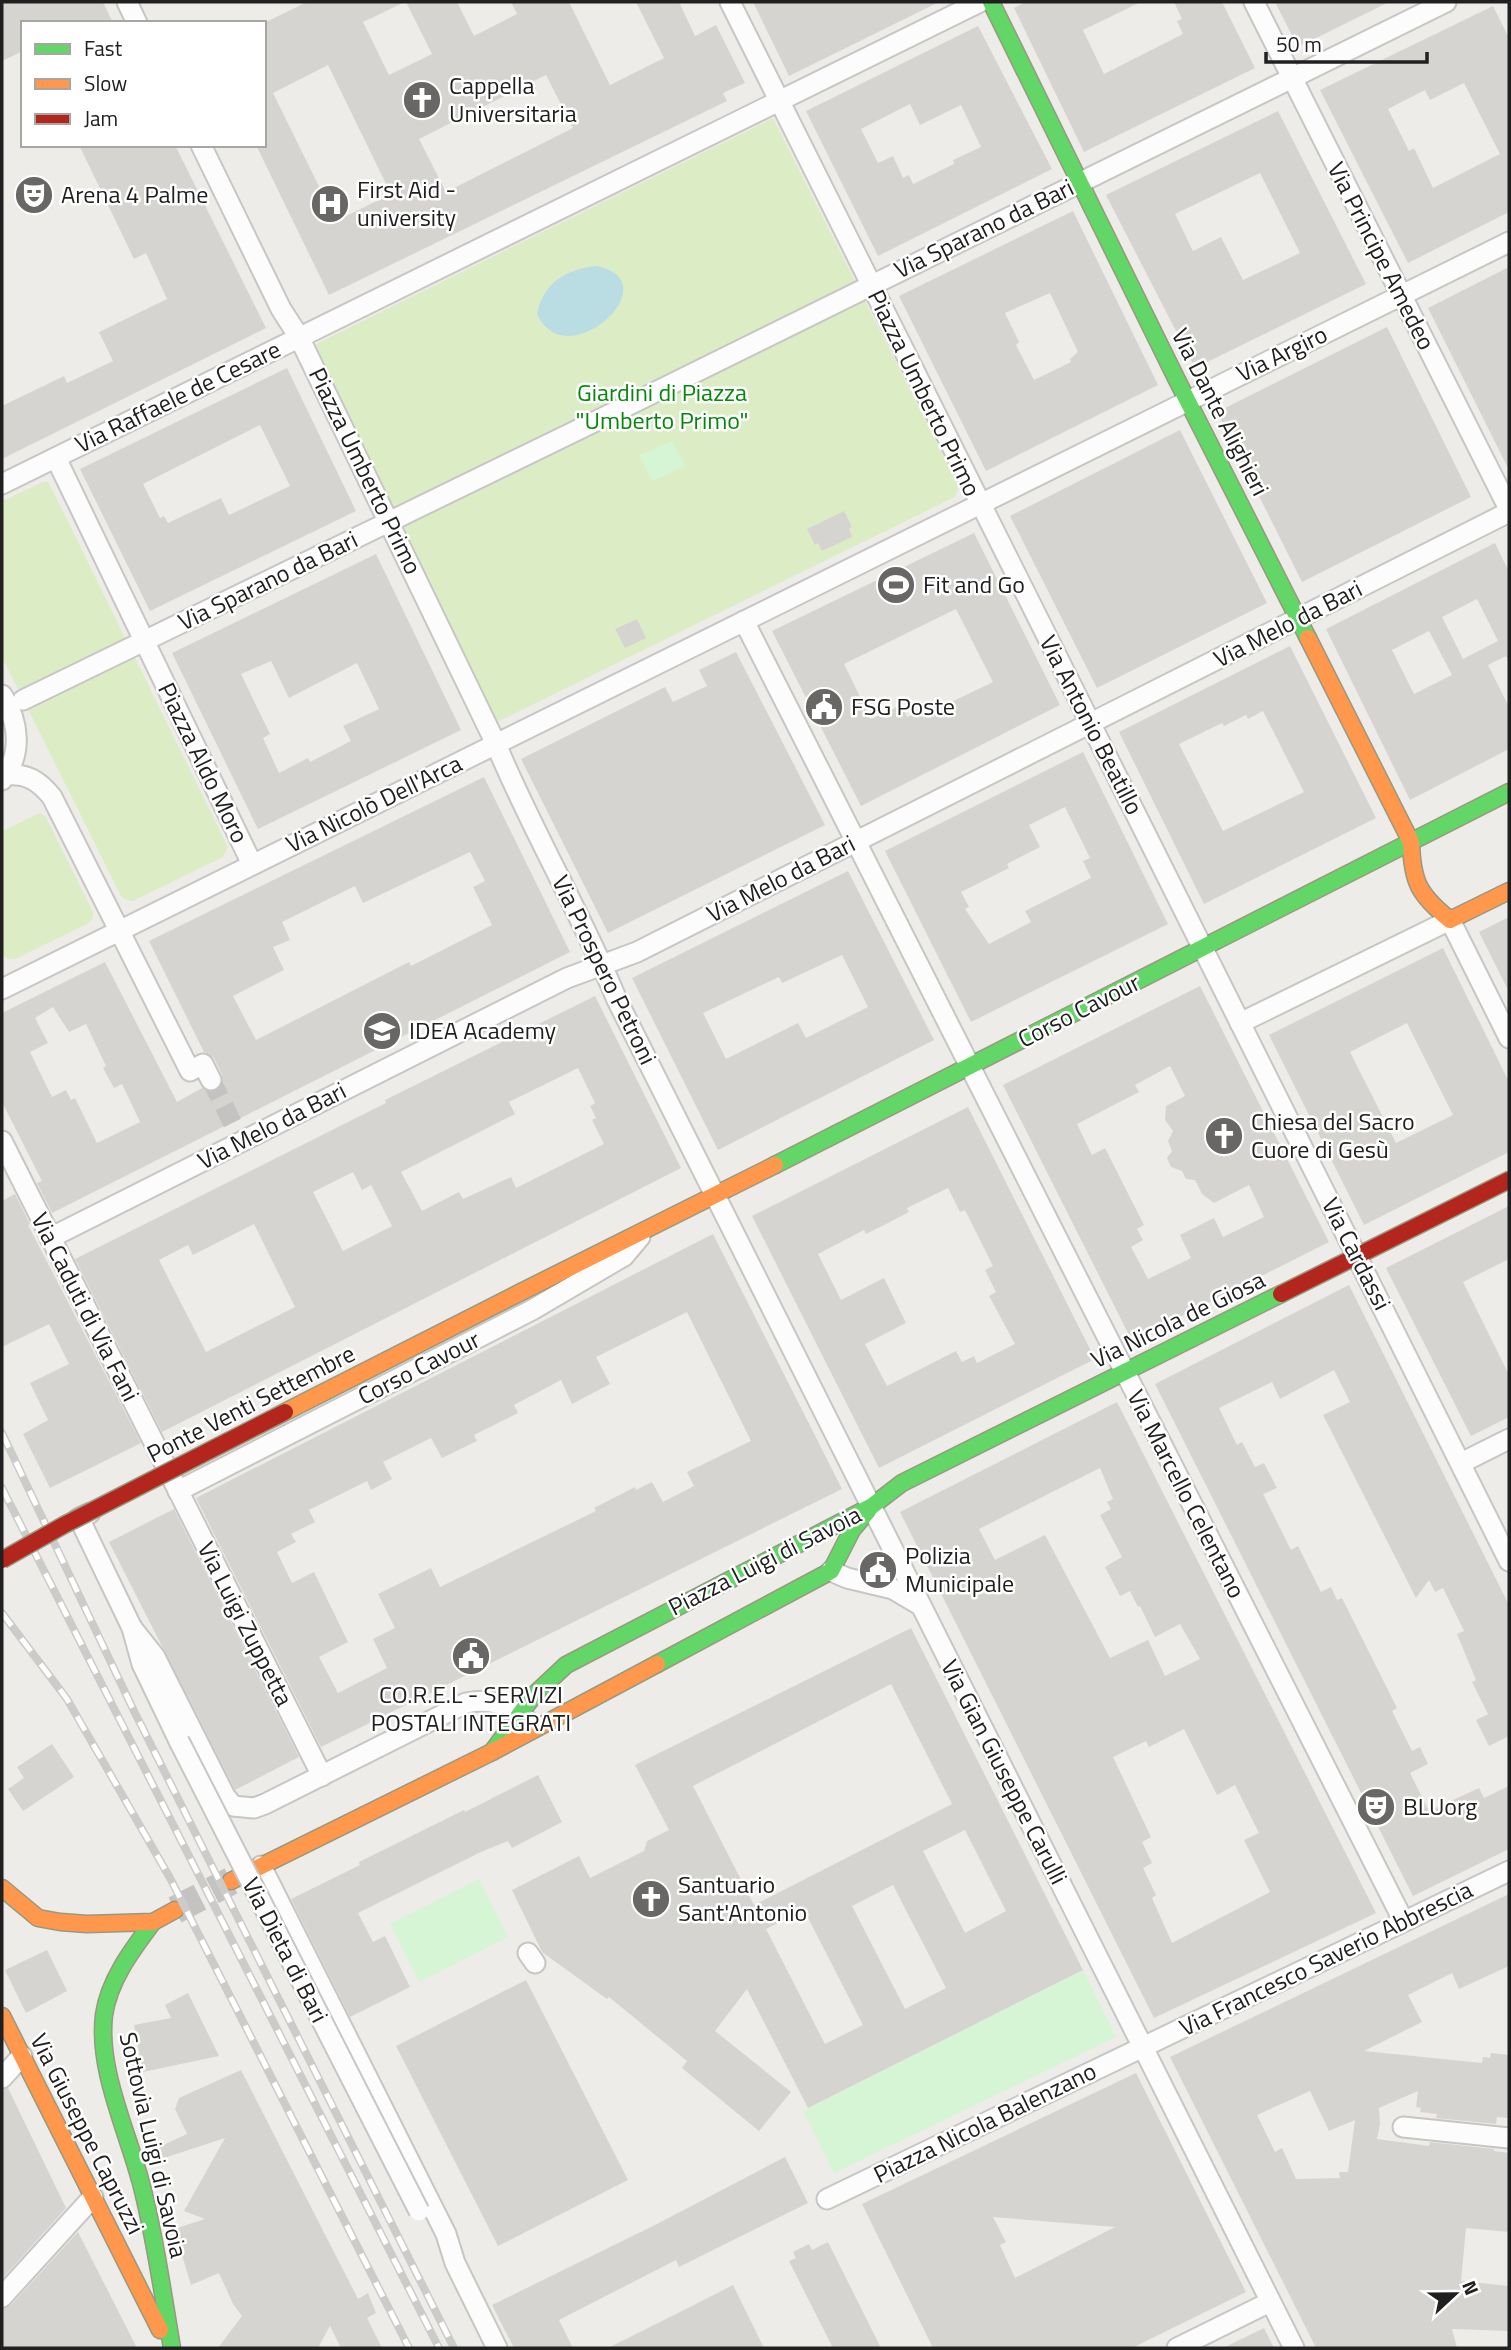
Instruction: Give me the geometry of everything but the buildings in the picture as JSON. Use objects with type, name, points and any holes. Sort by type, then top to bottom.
[{"type":"main road","name":"Via Dante Alighieri","points":[[991,2],[1188,401],[1411,842]]},
{"type":"main road","name":"Corso Cavour","points":[[523,1291],[1509,792]]},
{"type":"main road","points":[[1411,842],[1415,885],[1426,900],[1450,920],[1509,891]]},
{"type":"main road","name":"Via Nicola de Giosa","points":[[872,1506],[902,1483],[1509,1181]]},
{"type":"main road","name":"Ponte Venti Settembre","points":[[2,1560],[76,1519],[523,1291]]},
{"type":"main road","name":"Piazza Luigi di Savoia","points":[[261,1866],[492,1752],[831,1571],[852,1530],[872,1506]]},
{"type":"main road","name":"Piazza Luigi di Savoia","points":[[492,1752],[518,1712],[544,1682],[566,1665],[872,1506]]},
{"type":"main road","points":[[231,1881],[261,1866]]},
{"type":"main road","name":"Sottovia Luigi di Savoia","points":[[2,1884],[38,1918],[87,1924],[153,1922]]},
{"type":"main road","name":"Sottovia Luigi di Savoia","points":[[171,2348],[143,2190],[103,2043],[104,2015],[113,1988],[130,1954],[153,1922],[175,1910]]},
{"type":"main road","name":"Via Giuseppe Capruzzi","points":[[2,2016],[171,2348]]},
{"type":"street","points":[[127,2],[136,21]]},
{"type":"street","points":[[730,2],[780,100],[980,2]]},
{"type":"street","name":"Via Principe Amedeo","points":[[1254,2],[1509,511]]},
{"type":"street","name":"Via Sparano da Bari","points":[[145,641],[1446,2]]},
{"type":"street","name":"Piazza Umberto Primo","points":[[780,100],[871,284],[980,503],[496,744],[299,337],[780,100]]},
{"type":"street","points":[[202,147],[281,309],[299,337]]},
{"type":"street","name":"Via Argiro","points":[[980,503],[1509,242]]},
{"type":"street","name":"Via Raffaele de Cesare","points":[[56,457],[299,337]]},
{"type":"street","points":[[2,484],[56,457]]},
{"type":"street","name":"Piazza Aldo Moro","points":[[2,989],[252,864],[56,457]]},
{"type":"street","name":"Via Antonio Beatillo","points":[[980,503],[1202,947]]},
{"type":"street","name":"Via Melo da Bari","points":[[50,1238],[567,978],[637,952],[1509,511]]},
{"type":"street","name":"Via Marcello Celentano","points":[[744,621],[1403,1920]]},
{"type":"street","points":[[23,701],[145,641]]},
{"type":"street","points":[[2,695],[16,729],[14,758],[4,777]]},
{"type":"street","name":"Via Nicolò Dell'Arca","points":[[252,864],[496,744]]},
{"type":"street","name":"Via Prospero Petroni","points":[[496,744],[511,781],[603,966],[617,1000],[715,1195]]},
{"type":"street","points":[[4,777],[18,774],[29,777],[47,791],[190,1071],[203,1064],[211,1080]]},
{"type":"street","points":[[1240,1023],[1450,920],[1509,1038]]},
{"type":"street","name":"Via Cardassi","points":[[1202,947],[1509,1561]]},
{"type":"street","name":"Via Caduti di Via Fani","points":[[2,1141],[169,1473]]},
{"type":"street","name":"Via Gian Giuseppe Carulli","points":[[715,1195],[1294,2348]]},
{"type":"street","name":"Corso Cavour","points":[[178,1491],[532,1310],[624,1256],[647,1228]]},
{"type":"street","points":[[1461,1463],[1509,1439]]},
{"type":"street","name":"Via Luigi Zuppetta","points":[[169,1473],[322,1776]]},
{"type":"street","name":"Via Dieta di Bari","points":[[169,1473],[79,1518],[132,1628],[142,1664],[179,1741],[419,2211],[440,2249],[455,2263]]},
{"type":"street","points":[[831,1571],[892,1589],[920,1605]]},
{"type":"street","name":"Via Dieta di Bari","points":[[132,1628],[155,1657],[225,1796],[233,1806],[254,1808],[322,1776]]},
{"type":"street","points":[[566,1665],[558,1677],[556,1688],[562,1699],[584,1702]]},
{"type":"street","points":[[322,1776],[466,1703],[484,1700],[501,1703],[518,1712],[536,1728]]},
{"type":"street","name":"Via Dieta di Bari","points":[[261,1866],[446,2234],[455,2263],[497,2348]]},
{"type":"street","name":"Via Francesco Saverio Abbrescia","points":[[1143,2047],[1509,1871]]},
{"type":"street","name":"Piazza Nicola Balenzano","points":[[827,2199],[1143,2047]]},
{"type":"street","points":[[2,2078],[22,2056]]},
{"type":"street","points":[[1403,2127],[1509,2138]]},
{"type":"street","points":[[2,2297],[93,2197]]},
{"type":"street","points":[[1177,2348],[1270,2302]]},
{"type":"green space","name":"Giardini di Piazza \"Umberto Primo\"","points":[[773,118],[959,487],[955,497],[493,724],[312,346]]},
{"type":"green space","points":[[672,441],[686,466],[652,481],[639,455]]},
{"type":"green space","points":[[48,482],[51,487],[228,847],[223,857],[133,901],[121,896],[2,657],[2,501]]},
{"type":"green space","points":[[40,813],[46,817],[93,912],[93,918],[89,923],[15,959],[9,959],[2,952],[2,831]]},
{"type":"green space","points":[[479,1879],[508,1937],[419,1982],[390,1924]]},
{"type":"green space","points":[[1083,1970],[1116,2037],[834,2173],[803,2111]]},
{"type":"water","points":[[596,266],[617,275],[623,289],[619,304],[606,320],[589,331],[569,336],[551,331],[537,314],[550,286],[575,270]]},
{"type":"tunnel","points":[[211,1080],[234,1126]]},
{"type":"tunnel","points":[[175,1910],[231,1881]]},
{"type":"railway","points":[[2,1433],[134,1711],[454,2348]]},
{"type":"railway","points":[[2,1488],[439,2348]]},
{"type":"railway","points":[[2,1613],[67,1699],[170,1878],[409,2348]]},
{"type":"traffic: fast","points":[[991,2],[1176,378],[1308,638]]},
{"type":"traffic: fast","points":[[775,1165],[1509,792]]},
{"type":"traffic: fast","points":[[492,1752],[534,1695],[566,1665],[872,1506],[902,1483],[1281,1294]]},
{"type":"traffic: fast","points":[[657,1664],[831,1571],[852,1530],[868,1511]]},
{"type":"traffic: fast","points":[[153,1922],[116,1978],[104,2015],[103,2037],[110,2081],[148,2211],[172,2348]]},
{"type":"traffic: slow","points":[[1308,638],[1411,842],[1413,868],[1424,895],[1450,920],[1509,891]]},
{"type":"traffic: slow","points":[[523,1291],[775,1165]]},
{"type":"traffic: slow","points":[[285,1412],[523,1291]]},
{"type":"traffic: slow","points":[[231,1881],[492,1752],[657,1664]]},
{"type":"traffic: slow","points":[[2,1888],[38,1918],[60,1922],[153,1922],[175,1910]]},
{"type":"traffic: slow","points":[[2,2016],[160,2330]]},
{"type":"traffic: jam","points":[[1281,1294],[1509,1180]]},
{"type":"traffic: jam","points":[[2,1560],[64,1525],[285,1412]]},
{"type":"place","name":"Cappella Universitaria","points":[[422,100]]},
{"type":"place","name":"Arena 4 Palme","points":[[34,195]]},
{"type":"place","name":"First Aid - university","points":[[330,204]]},
{"type":"place","name":"Fit and Go","points":[[896,585]]},
{"type":"place","name":"FSG Poste","points":[[824,707]]},
{"type":"place","name":"IDEA Academy","points":[[382,1031]]},
{"type":"place","name":"Chiesa del Sacro Cuore di Gesù","points":[[1224,1136]]},
{"type":"place","name":"Polizia Municipale","points":[[878,1570]]},
{"type":"place","name":"CO.R.E.L - SERVIZI POSTALI INTEGRATI","points":[[471,1656]]},
{"type":"place","name":"BLUorg","points":[[1376,1807]]},
{"type":"place","name":"Santuario Sant'Antonio","points":[[651,1899]]}]
